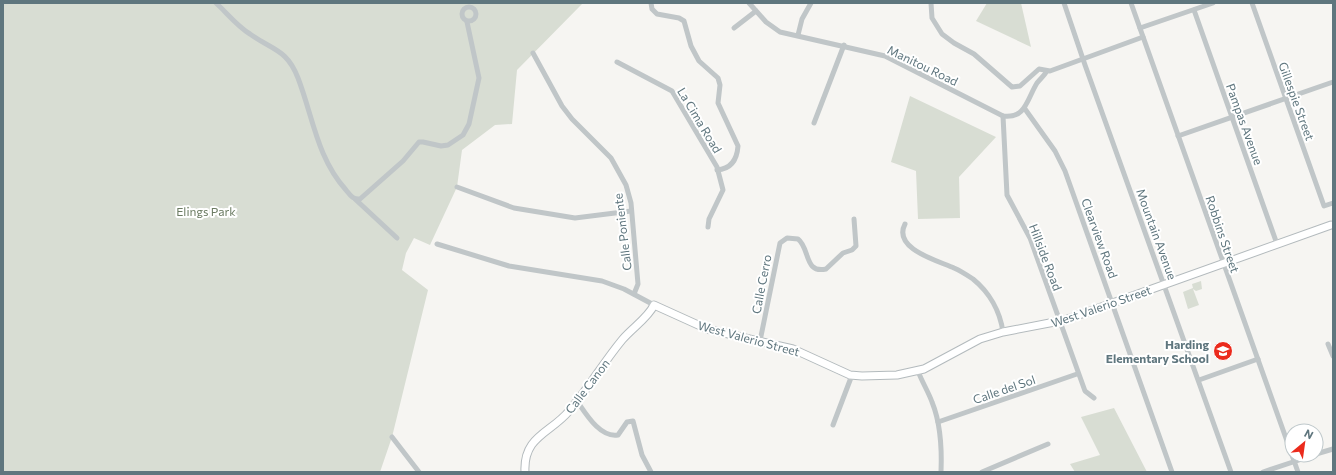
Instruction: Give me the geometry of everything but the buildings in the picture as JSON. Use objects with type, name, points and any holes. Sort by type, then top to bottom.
[{"type":"street","points":[[216,3],[249,34],[271,45],[289,62],[298,79],[315,134],[326,161],[342,186],[397,238]]},
{"type":"street","name":"La Cima Road","points":[[651,3],[652,9],[657,14],[679,18],[684,21],[691,46],[699,61],[716,75],[719,80],[718,103],[738,146],[735,159],[731,166],[726,169],[717,170]]},
{"type":"street","name":"Manitou Road","points":[[749,3],[773,28],[781,32],[798,34],[885,56],[1003,116]]},
{"type":"street","points":[[798,34],[802,19],[811,3]]},
{"type":"street","points":[[931,3],[932,18],[942,34],[954,43],[974,54],[1010,86],[1020,86],[1037,70],[1047,71],[1143,37]]},
{"type":"street","name":"Mountain Avenue","points":[[1064,3],[1231,472]]},
{"type":"street","name":"Robbins Street","points":[[1131,3],[1284,433]]},
{"type":"street","points":[[1140,28],[1213,3]]},
{"type":"street","name":"Gillespie Street","points":[[1252,3],[1324,206],[1333,203]]},
{"type":"street","name":"Pampas Avenue","points":[[1194,10],[1277,244]]},
{"type":"street","points":[[734,28],[756,11]]},
{"type":"street","points":[[355,199],[360,199],[403,161],[419,142],[445,146],[463,136],[469,124],[479,78],[467,22]]},
{"type":"street","points":[[814,123],[844,45]]},
{"type":"street","name":"Calle Poniente","points":[[533,53],[562,106],[572,119],[616,166],[626,185],[631,203],[638,284],[634,294]]},
{"type":"street","name":"La Cima Road","points":[[617,62],[672,91],[717,167],[723,190],[709,218],[708,227]]},
{"type":"street","points":[[1003,116],[1015,116],[1024,109],[1037,83],[1047,71]]},
{"type":"street","points":[[1178,136],[1333,82]]},
{"type":"street","name":"Clearview Road","points":[[1024,109],[1055,151],[1065,171],[1172,472]]},
{"type":"street","name":"Hillside Road","points":[[1003,116],[1007,195],[1030,238],[1084,391],[1094,398]]},
{"type":"street","points":[[457,187],[514,208],[575,218],[631,211]]},
{"type":"street","name":"Calle Cerro","points":[[760,341],[780,243],[787,238],[798,239],[804,246],[806,257],[811,265],[819,270],[826,269],[843,253],[852,250],[856,246],[854,219]]},
{"type":"street","points":[[905,224],[904,236],[910,246],[926,256],[965,274],[982,289],[998,313],[1003,332]]},
{"type":"street","name":"West Valerio Street","points":[[437,244],[509,266],[602,281],[634,294],[653,306],[707,329],[794,349],[840,371],[852,375],[885,376],[918,371],[980,339],[1003,332],[1060,322],[1277,244],[1332,228]]},
{"type":"street","name":"Calle Canon","points":[[525,472],[527,456],[535,440],[565,416],[622,341],[642,319],[647,316],[653,306]]},
{"type":"street","points":[[1328,344],[1333,356]]},
{"type":"street","points":[[1199,380],[1258,359]]},
{"type":"street","points":[[918,371],[932,402],[938,422],[942,447],[941,472]]},
{"type":"street","name":"Calle del Sol","points":[[938,422],[1077,374]]},
{"type":"street","points":[[834,425],[852,375]]},
{"type":"street","points":[[577,401],[597,426],[610,435],[618,435],[627,422],[633,422],[642,455],[651,472]]},
{"type":"street","points":[[392,437],[419,472]]},
{"type":"street","points":[[982,472],[1048,444]]},
{"type":"street","points":[[1262,472],[1288,463]]},
{"type":"green space","name":"Elings Park","points":[[3,3],[583,3],[517,70],[512,124],[495,125],[462,150],[457,187],[430,245],[414,238],[406,253],[402,270],[428,290],[392,437],[380,472],[3,472]]},
{"type":"green space","points":[[987,3],[1021,3],[1031,47],[976,21]]},
{"type":"green space","points":[[910,96],[996,137],[959,177],[960,218],[918,219],[916,171],[891,162]]},
{"type":"green space","points":[[1201,281],[1202,289],[1196,291],[1193,289],[1199,305],[1188,309],[1183,292],[1193,288],[1192,284]]},
{"type":"green space","points":[[1114,408],[1147,472],[1075,472],[1070,464],[1100,455],[1081,417]]},
{"type":"place","name":"Harding Elementary School","points":[[1223,351]]}]
